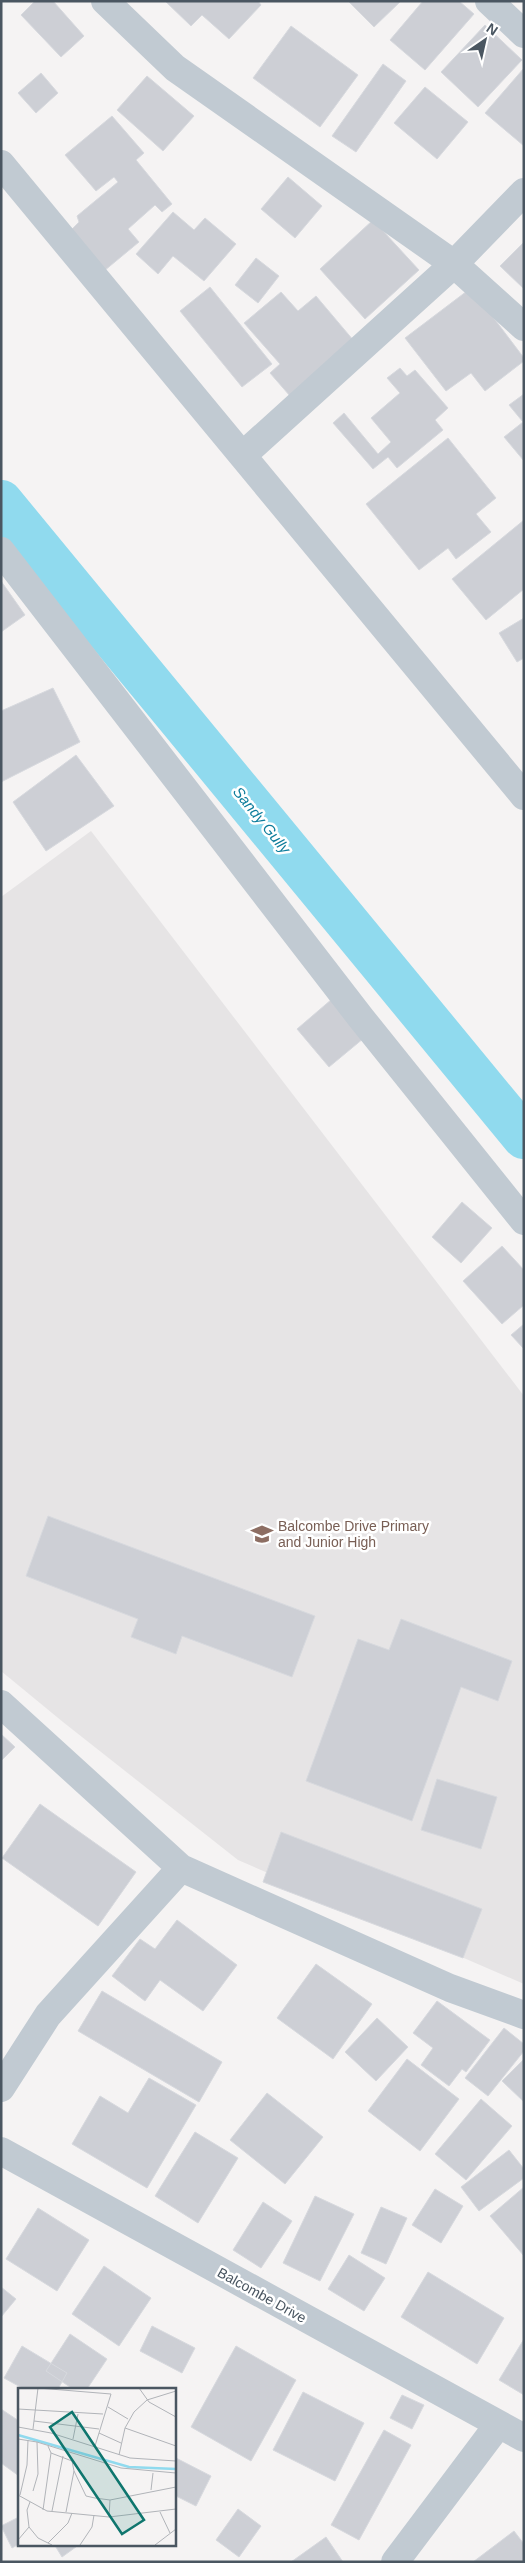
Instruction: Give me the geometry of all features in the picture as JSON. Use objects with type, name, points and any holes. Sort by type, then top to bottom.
[{"type":"street","points":[[105,1],[174,68],[454,264],[524,326]]},
{"type":"street","points":[[489,1],[524,34]]},
{"type":"street","points":[[1,164],[524,796]]},
{"type":"street","points":[[243,455],[454,264],[524,192]]},
{"type":"street","points":[[1,552],[361,1018],[524,1221]]},
{"type":"street","points":[[1,1704],[181,1868],[450,1988],[524,2015]]},
{"type":"street","points":[[1,2088],[48,2015],[181,1868]]},
{"type":"street","name":"Balcombe Drive","points":[[1,2151],[524,2438]]},
{"type":"street","points":[[395,2562],[498,2425]]},
{"type":"shaded area","name":"Balcombe Drive Primary and Junior High","points":[[91,831],[524,1396],[524,1984],[238,1860],[1,1671],[1,897]]},
{"type":"building","points":[[35,1],[53,1],[84,36],[61,57],[21,15]]},
{"type":"building","points":[[165,1],[258,1],[261,5],[229,39],[202,15],[191,26]]},
{"type":"building","points":[[348,1],[401,1],[374,27]]},
{"type":"building","points":[[423,1],[459,1],[474,14],[425,70],[390,40]]},
{"type":"building","points":[[485,25],[522,60],[478,107],[441,72]]},
{"type":"building","points":[[291,26],[358,75],[320,127],[253,78]]},
{"type":"building","points":[[383,64],[406,81],[356,152],[332,136]]},
{"type":"building","points":[[524,68],[524,146],[485,113]]},
{"type":"building","points":[[41,73],[58,93],[36,113],[18,93]]},
{"type":"building","points":[[147,76],[194,116],[163,151],[117,110]]},
{"type":"building","points":[[425,87],[468,122],[437,159],[394,123]]},
{"type":"building","points":[[112,116],[144,153],[136,160],[172,204],[162,212],[155,205],[128,229],[139,242],[104,271],[70,231],[79,222],[77,216],[118,182],[114,177],[96,191],[65,155]]},
{"type":"building","points":[[288,177],[322,206],[295,238],[261,209]]},
{"type":"building","points":[[173,212],[194,230],[205,218],[236,244],[204,281],[173,256],[158,274],[136,254]]},
{"type":"building","points":[[373,220],[419,270],[365,319],[320,269]]},
{"type":"building","points":[[524,242],[524,289],[500,266]]},
{"type":"building","points":[[256,258],[279,276],[258,303],[235,285]]},
{"type":"building","points":[[210,287],[272,364],[242,387],[180,311]]},
{"type":"building","points":[[471,288],[524,358],[524,361],[485,391],[471,373],[446,391],[405,338]]},
{"type":"building","points":[[281,292],[298,311],[316,296],[354,341],[290,396],[270,373],[280,364],[244,323]]},
{"type":"building","points":[[400,368],[407,376],[415,370],[448,408],[435,420],[443,430],[397,468],[388,457],[373,469],[333,423],[344,413],[378,454],[391,442],[371,418],[400,393],[387,378]]},
{"type":"building","points":[[524,394],[524,461],[504,437],[523,422],[509,405]]},
{"type":"building","points":[[448,438],[496,498],[476,514],[491,532],[456,559],[448,548],[419,570],[366,504]]},
{"type":"building","points":[[524,520],[524,589],[486,620],[452,579]]},
{"type":"building","points":[[1,581],[25,615],[1,632]]},
{"type":"building","points":[[524,618],[524,658],[517,662],[499,633]]},
{"type":"building","points":[[53,688],[80,742],[1,782],[1,711]]},
{"type":"building","points":[[76,755],[114,806],[46,851],[13,802]]},
{"type":"building","points":[[332,999],[364,1038],[329,1067],[297,1029]]},
{"type":"building","points":[[462,1202],[492,1228],[461,1263],[432,1237]]},
{"type":"building","points":[[502,1246],[524,1270],[524,1305],[502,1324],[463,1281]]},
{"type":"building","points":[[524,1324],[524,1349],[511,1335]]},
{"type":"building","points":[[48,1516],[315,1616],[292,1677],[182,1636],[176,1654],[131,1637],[138,1619],[26,1576]]},
{"type":"building","points":[[401,1619],[512,1661],[498,1701],[461,1687],[412,1821],[306,1781],[358,1639],[389,1650]]},
{"type":"building","points":[[1,1734],[15,1747],[1,1761]]},
{"type":"building","points":[[437,1779],[497,1797],[481,1849],[421,1830]]},
{"type":"building","points":[[40,1804],[136,1872],[98,1926],[2,1858]]},
{"type":"building","points":[[281,1832],[482,1909],[463,1958],[263,1882]]},
{"type":"building","points":[[177,1920],[237,1965],[203,2011],[160,1980],[145,2001],[112,1976],[140,1939],[155,1949]]},
{"type":"building","points":[[316,1964],[372,2004],[333,2059],[277,2018]]},
{"type":"building","points":[[102,1991],[222,2062],[199,2102],[78,2031]]},
{"type":"building","points":[[437,2001],[490,2040],[466,2072],[462,2069],[449,2086],[421,2065],[433,2048],[413,2033]]},
{"type":"building","points":[[377,2018],[408,2047],[376,2081],[345,2052]]},
{"type":"building","points":[[504,2028],[524,2044],[524,2051],[488,2096],[465,2078]]},
{"type":"building","points":[[407,2059],[459,2099],[420,2151],[368,2111]]},
{"type":"building","points":[[524,2059],[524,2102],[502,2081]]},
{"type":"building","points":[[149,2078],[196,2105],[147,2188],[72,2144],[100,2096],[128,2113]]},
{"type":"building","points":[[267,2093],[323,2137],[285,2184],[230,2140]]},
{"type":"building","points":[[481,2099],[512,2126],[466,2180],[435,2154]]},
{"type":"building","points":[[195,2132],[238,2158],[198,2223],[155,2196]]},
{"type":"building","points":[[509,2150],[524,2169],[524,2178],[479,2211],[461,2187]]},
{"type":"building","points":[[524,2187],[524,2256],[490,2216]]},
{"type":"building","points":[[435,2189],[463,2206],[441,2243],[412,2225]]},
{"type":"building","points":[[315,2196],[354,2214],[320,2281],[283,2263]]},
{"type":"building","points":[[263,2202],[292,2221],[261,2268],[233,2250]]},
{"type":"building","points":[[381,2207],[407,2218],[386,2264],[361,2253]]},
{"type":"building","points":[[38,2208],[89,2240],[57,2291],[6,2259]]},
{"type":"building","points":[[349,2255],[385,2278],[364,2311],[328,2289]]},
{"type":"building","points":[[104,2266],[151,2298],[119,2346],[72,2314]]},
{"type":"building","points":[[428,2272],[504,2318],[477,2364],[401,2317]]},
{"type":"building","points":[[1,2287],[16,2299],[1,2317]]},
{"type":"building","points":[[152,2326],[195,2348],[182,2373],[140,2351]]},
{"type":"building","points":[[70,2334],[107,2359],[88,2388],[72,2388],[46,2371]]},
{"type":"building","points":[[524,2339],[524,2395],[499,2380]]},
{"type":"building","points":[[22,2346],[67,2373],[59,2388],[22,2388],[4,2378]]},
{"type":"building","points":[[236,2346],[296,2380],[251,2461],[191,2427]]},
{"type":"building","points":[[303,2392],[364,2423],[335,2481],[273,2450]]},
{"type":"building","points":[[402,2395],[424,2405],[412,2429],[390,2418]]},
{"type":"building","points":[[1,2409],[18,2420],[18,2475],[1,2463]]},
{"type":"building","points":[[384,2430],[411,2445],[359,2540],[331,2525]]},
{"type":"building","points":[[175,2458],[211,2476],[196,2506],[175,2496]]},
{"type":"building","points":[[238,2509],[261,2526],[239,2557],[216,2540]]},
{"type":"building","points":[[18,2518],[18,2545],[12,2548],[1,2526]]},
{"type":"building","points":[[514,2531],[524,2544],[524,2562],[473,2562]]},
{"type":"building","points":[[326,2537],[343,2562],[291,2562]]},
{"type":"building","points":[[55,2546],[77,2546],[62,2557]]},
{"type":"waterway","name":"Sandy Gully","points":[[1,502],[524,1137]]},
{"type":"place","name":"Balcombe Drive Primary and Junior High","points":[[262,1534]]}]
